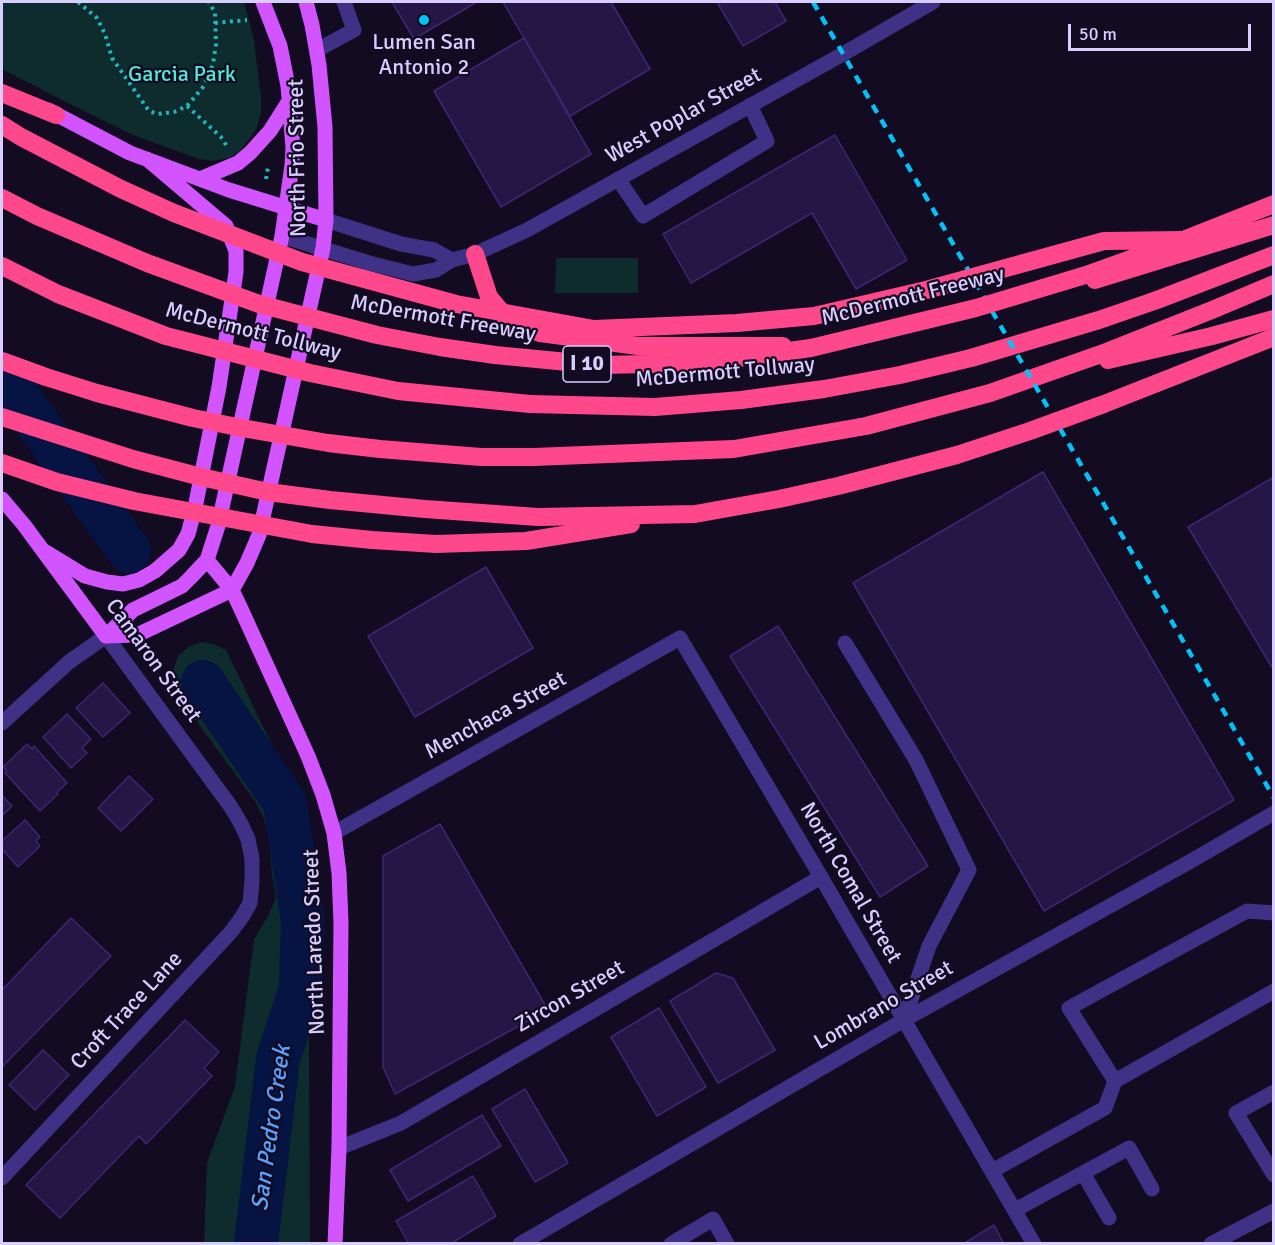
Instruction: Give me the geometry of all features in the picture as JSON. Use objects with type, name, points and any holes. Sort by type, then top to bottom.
[{"type":"highway","points":[[2,93],[56,115]]},
{"type":"highway","points":[[2,125],[121,189],[174,213],[302,262],[456,304],[594,329],[737,323],[814,316],[926,290],[1104,241],[1183,240]]},
{"type":"highway","name":"McDermott Freeway","points":[[2,198],[37,216],[137,259],[259,304],[377,335],[440,347],[495,356],[599,365],[701,363],[811,348],[976,308],[1089,274],[1274,204]]},
{"type":"highway","points":[[474,254],[489,297],[510,322],[540,333],[638,346],[784,346],[913,329],[1070,288],[1274,225]]},
{"type":"highway","name":"McDermott Tollway","points":[[2,266],[58,294],[166,336],[310,373],[398,391],[530,404],[655,407],[741,400],[824,389],[900,375],[971,358],[1099,320],[1274,255]]},
{"type":"highway","points":[[2,361],[97,393],[193,418],[328,443],[469,456],[534,457],[734,449],[866,426],[990,393],[1112,349],[1274,284]]},
{"type":"highway","points":[[1028,380],[1274,319]]},
{"type":"highway","points":[[2,463],[57,482],[134,501],[312,534],[436,544],[526,541],[779,499],[957,455],[1104,404],[1274,337]]},
{"type":"highway","points":[[2,417],[133,459],[268,492],[425,509],[538,517],[695,514]]},
{"type":"main road","name":"North Frio Street","points":[[207,560],[218,526],[287,208],[293,148],[288,86],[280,46],[263,2]]},
{"type":"main road","name":"North Frio Street","points":[[231,590],[247,563],[259,535],[322,248],[326,220],[325,127],[317,50],[306,2]]},
{"type":"main road","points":[[2,86],[130,153],[200,180],[326,220]]},
{"type":"main road","points":[[200,180],[238,163],[250,153],[270,131],[289,101]]},
{"type":"main road","points":[[44,551],[85,576],[123,584],[139,580],[170,560],[188,534],[193,517],[219,387],[236,272],[236,251],[226,226],[147,159]]},
{"type":"main road","name":"Camaron Street","points":[[2,500],[44,551],[106,636]]},
{"type":"main road","points":[[106,636],[133,610],[182,586],[207,560]]},
{"type":"main road","name":"North Laredo Street","points":[[207,560],[231,590],[308,756],[334,833],[339,873],[341,923],[339,1148],[335,1244]]},
{"type":"main road","points":[[106,636],[137,635],[231,590]]},
{"type":"street","points":[[317,50],[354,30],[344,2]]},
{"type":"street","name":"West Poplar Street","points":[[282,236],[413,274],[436,270],[452,260],[474,254],[527,230],[933,2]]},
{"type":"street","points":[[618,178],[643,216],[767,141],[750,105]]},
{"type":"street","points":[[326,220],[401,244],[434,250],[452,260]]},
{"type":"street","points":[[2,723],[69,663],[106,636]]},
{"type":"street","name":"Camaron Street","points":[[106,636],[231,807],[248,839],[252,859]]},
{"type":"street","name":"Menchaca Street","points":[[334,833],[680,638]]},
{"type":"street","name":"North Comal Street","points":[[680,638],[1034,1244]]},
{"type":"street","points":[[845,643],[916,760],[969,870],[929,946],[904,1020]]},
{"type":"street","name":"Lombrano Street","points":[[520,1244],[541,1238],[904,1020],[1274,813]]},
{"type":"street","name":"Croft Trace Lane","points":[[2,1178],[230,933],[250,903],[252,859]]},
{"type":"street","name":"Zircon Street","points":[[339,1148],[401,1123],[821,877]]},
{"type":"street","points":[[1115,1081],[1069,1008],[1247,911],[1274,913]]},
{"type":"street","points":[[992,1171],[1105,1108],[1115,1081],[1274,991]]},
{"type":"street","points":[[1274,1092],[1236,1113],[1274,1175]]},
{"type":"street","points":[[1015,1210],[1129,1148],[1152,1189]]},
{"type":"street","points":[[1083,1173],[1109,1218]]},
{"type":"street","points":[[1211,1244],[1274,1211]]},
{"type":"street","points":[[671,1244],[713,1219],[727,1244]]},
{"type":"path","points":[[78,2],[97,18],[105,34],[112,58],[149,111],[158,114],[174,112],[187,106],[204,86],[213,63],[216,44],[215,13],[209,2]]},
{"type":"path","points":[[215,23],[247,20]]},
{"type":"path","points":[[187,106],[221,137],[230,151]]},
{"type":"path","points":[[266,179],[268,167]]},
{"type":"green space","name":"Garcia Park","points":[[2,2],[244,2],[254,40],[261,97],[261,113],[256,130],[239,152],[229,158],[213,161],[199,159],[135,136],[68,103],[2,69]]},
{"type":"green space","points":[[556,258],[638,258],[638,293],[555,293]]},
{"type":"green space","points":[[201,642],[214,644],[226,650],[273,747],[298,807],[308,856],[310,1243],[204,1243],[207,1163],[235,1086],[254,939],[276,897],[269,838],[264,819],[255,801],[200,726],[175,684],[172,673],[178,656],[188,647]]},
{"type":"building","name":"Lumen San Antonio 2","points":[[392,2],[477,2],[414,39]]},
{"type":"building","points":[[503,2],[611,2],[650,69],[570,116]]},
{"type":"building","points":[[717,2],[775,2],[786,21],[743,46]]},
{"type":"building","points":[[524,38],[591,154],[501,207],[434,91]]},
{"type":"building","points":[[835,135],[907,260],[856,289],[812,213],[691,283],[663,234]]},
{"type":"building","points":[[1043,472],[1234,800],[1044,911],[853,583]]},
{"type":"building","points":[[1274,477],[1274,671],[1188,527]]},
{"type":"building","points":[[486,567],[533,648],[415,717],[368,636]]},
{"type":"building","points":[[778,626],[928,866],[880,897],[730,656]]},
{"type":"building","points":[[103,683],[130,713],[103,737],[76,708]]},
{"type":"building","points":[[67,714],[91,739],[82,748],[87,753],[71,768],[43,737]]},
{"type":"building","points":[[27,744],[32,749],[34,746],[67,783],[40,811],[5,773],[7,771],[3,767]]},
{"type":"building","points":[[129,776],[153,799],[121,831],[98,808]]},
{"type":"building","points":[[2,795],[12,806],[2,816]]},
{"type":"building","points":[[25,820],[40,837],[36,841],[40,846],[18,867],[2,849],[2,841]]},
{"type":"building","points":[[440,824],[548,1010],[395,1094],[383,1067],[383,856]]},
{"type":"building","points":[[71,918],[111,956],[2,1067],[2,990]]},
{"type":"building","points":[[716,973],[733,978],[775,1050],[718,1083],[670,1001]]},
{"type":"building","points":[[659,1008],[706,1087],[657,1116],[611,1037]]},
{"type":"building","points":[[185,1020],[219,1052],[204,1068],[212,1076],[146,1144],[139,1136],[60,1218],[26,1185]]},
{"type":"building","points":[[43,1050],[69,1075],[35,1110],[9,1085]]},
{"type":"building","points":[[525,1089],[568,1163],[535,1182],[492,1109]]},
{"type":"building","points":[[482,1115],[501,1146],[408,1201],[390,1170]]},
{"type":"building","points":[[473,1176],[496,1216],[450,1244],[409,1244],[396,1221]]},
{"type":"building","points":[[994,1225],[1004,1244],[963,1244]]},
{"type":"waterway","name":"San Pedro Creek","points":[[2,374],[129,551]]},
{"type":"waterway","name":"San Pedro Creek","points":[[203,682],[285,803],[303,921],[301,988],[278,1059],[256,1244]]},
{"type":"railway","points":[[813,2],[1274,798]]},
{"type":"place","name":"Lumen San Antonio 2","points":[[424,20]]}]
